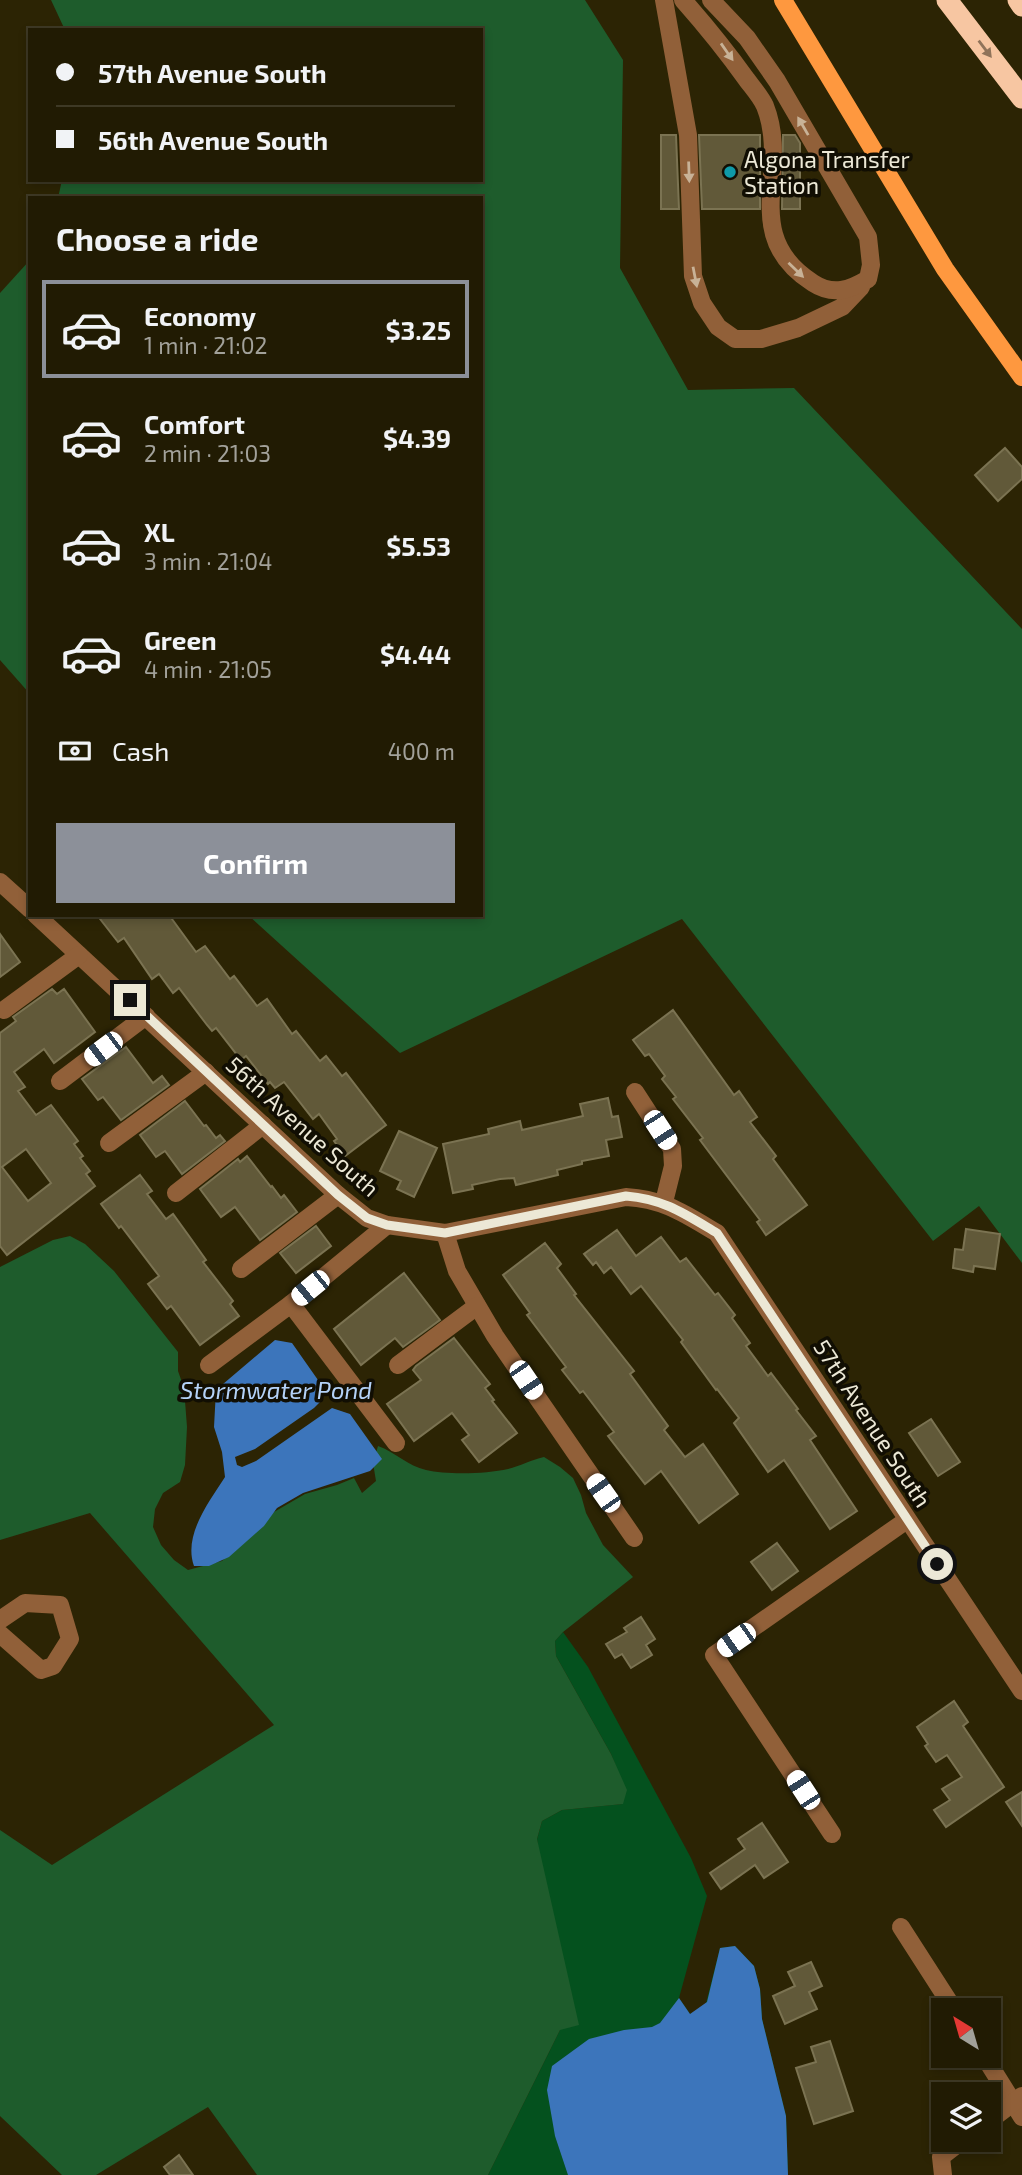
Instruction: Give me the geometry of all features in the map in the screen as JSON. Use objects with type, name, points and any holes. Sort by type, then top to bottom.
[{"type":"highway","points":[[947,0],[1022,98]]},
{"type":"highway","points":[[1018,0],[1022,6]]},
{"type":"main road","points":[[783,0],[945,270],[1022,377]]},
{"type":"street","points":[[664,0],[688,135],[693,276],[702,303],[718,327],[735,340],[761,339],[798,328],[842,307],[868,279],[871,265],[868,237],[777,81],[747,38],[710,0]]},
{"type":"street","points":[[683,0],[720,41],[764,104],[771,135],[771,209],[773,233],[778,248],[794,271],[819,287],[833,291],[851,289],[868,279]]},
{"type":"street","points":[[0,882],[28,907]]},
{"type":"street","name":"56th Avenue South","points":[[38,917],[338,1195],[367,1218],[387,1225],[445,1233],[626,1196],[664,1202]]},
{"type":"street","points":[[4,1010],[79,955]]},
{"type":"street","points":[[60,1082],[146,1016]]},
{"type":"street","points":[[109,1143],[206,1072]]},
{"type":"street","points":[[635,1092],[672,1149],[673,1166],[664,1202]]},
{"type":"street","points":[[176,1193],[263,1125]]},
{"type":"street","points":[[241,1269],[338,1195]]},
{"type":"street","name":"57th Avenue South","points":[[664,1202],[717,1233],[1022,1691]]},
{"type":"street","points":[[209,1365],[291,1304],[387,1225]]},
{"type":"street","points":[[445,1233],[457,1271],[495,1336],[634,1538]]},
{"type":"street","points":[[291,1304],[396,1443]]},
{"type":"street","points":[[398,1365],[477,1306]]},
{"type":"street","points":[[832,1835],[714,1656],[907,1520]]},
{"type":"street","points":[[0,1620],[24,1604],[60,1605],[70,1639],[53,1666],[41,1670],[0,1634]]},
{"type":"street","points":[[901,1927],[947,1998]]},
{"type":"street","points":[[993,2068],[1019,2105],[1001,2115]]},
{"type":"street","points":[[942,2166],[953,2152]]},
{"type":"green space","points":[[51,0],[585,0],[623,60],[620,268],[688,390],[794,388],[1022,629],[1022,1263],[979,1206],[933,1241],[682,919],[400,1053],[250,917],[483,917],[483,196],[58,196],[62,182],[483,182],[483,28],[64,28]]},
{"type":"green space","points":[[28,262],[28,692],[0,660],[0,293]]},
{"type":"green space","points":[[70,1236],[85,1244],[114,1271],[178,1352],[178,1371],[184,1388],[187,1427],[185,1465],[180,1482],[163,1493],[155,1509],[153,1527],[161,1545],[174,1560],[188,1570],[222,1561],[274,1512],[305,1494],[354,1478],[362,1493],[376,1481],[373,1463],[378,1446],[419,1468],[445,1473],[499,1471],[544,1457],[573,1478],[586,1513],[603,1545],[633,1577],[555,1641],[556,1656],[611,1754],[627,1790],[623,1804],[562,1810],[542,1821],[537,1839],[579,2025],[560,2030],[488,2175],[257,2175],[208,2107],[96,2175],[62,2175],[0,2116],[0,1830],[52,1865],[274,1725],[90,1513],[0,1540],[0,1267],[53,1240]]},
{"type":"green space","points":[[563,1632],[588,1667],[691,1858],[707,1896],[679,1998],[690,2014],[705,2007],[720,1948],[735,1946],[754,1966],[760,1989],[762,2019],[786,2116],[788,2175],[488,2175],[560,2030],[537,1839],[542,1821],[562,1810],[622,1804],[626,1791],[611,1754],[556,1656],[555,1641]]},
{"type":"water","name":"Stormwater Pond","points":[[275,1340],[292,1343],[325,1390],[322,1400],[255,1449],[235,1457],[237,1465],[242,1467],[256,1461],[332,1408],[350,1414],[382,1459],[370,1471],[303,1493],[277,1508],[264,1526],[229,1557],[209,1566],[194,1566],[192,1543],[199,1519],[225,1477],[222,1452],[214,1427],[216,1390]]},
{"type":"water","points":[[735,1946],[754,1966],[760,1989],[762,2019],[786,2116],[788,2175],[568,2175],[555,2136],[547,2090],[552,2066],[589,2039],[624,2030],[652,2027],[660,2023],[679,1998],[690,2014],[707,2002],[720,1948]]},
{"type":"building","points":[[661,135],[676,135],[679,209],[661,209]]},
{"type":"building","points":[[699,135],[760,135],[760,209],[702,209]]},
{"type":"building","points":[[783,135],[795,135],[800,143],[800,209],[782,209]]},
{"type":"building","points":[[1005,448],[1022,467],[1022,479],[998,501],[975,475]]},
{"type":"building","points":[[99,917],[170,917],[196,952],[205,946],[230,979],[234,976],[257,1006],[267,999],[292,1034],[296,1031],[320,1061],[326,1056],[342,1076],[346,1073],[386,1125],[345,1156],[334,1141],[337,1139],[319,1114],[313,1119],[284,1082],[275,1088],[270,1082],[268,1084],[246,1056],[241,1060],[216,1028],[212,1031],[179,988],[173,993],[159,974],[152,979],[124,938],[118,942]]},
{"type":"building","points":[[0,934],[20,962],[0,977]]},
{"type":"building","points":[[52,989],[57,994],[64,989],[95,1032],[54,1063],[44,1049],[14,1072],[25,1087],[18,1091],[36,1115],[51,1105],[78,1141],[74,1144],[90,1171],[86,1174],[95,1186],[7,1255],[0,1246],[0,1033],[16,1021],[13,1017]],"holes":[[[26,1149],[51,1183],[28,1201],[2,1167]]]},
{"type":"building","points":[[673,1010],[734,1095],[739,1091],[757,1117],[750,1122],[776,1156],[773,1159],[807,1205],[766,1235],[757,1222],[760,1220],[673,1099],[676,1097],[662,1079],[665,1076],[649,1054],[645,1056],[633,1040]]},
{"type":"building","points":[[126,1047],[153,1083],[162,1076],[169,1085],[121,1120],[103,1097],[98,1100],[82,1079]]},
{"type":"building","points":[[608,1098],[612,1117],[618,1116],[622,1137],[606,1140],[609,1156],[582,1161],[582,1164],[557,1170],[558,1175],[516,1185],[514,1178],[500,1179],[472,1185],[473,1189],[453,1193],[443,1144],[489,1134],[488,1129],[520,1121],[522,1130],[583,1116],[580,1104]]},
{"type":"building","points":[[185,1101],[216,1138],[220,1135],[225,1141],[182,1174],[165,1151],[156,1157],[140,1135]]},
{"type":"building","points":[[399,1131],[437,1148],[414,1197],[397,1189],[401,1181],[380,1171]]},
{"type":"building","points":[[247,1156],[271,1187],[281,1198],[284,1195],[297,1212],[260,1240],[235,1207],[221,1217],[200,1189],[238,1159],[240,1162]]},
{"type":"building","points":[[140,1175],[152,1191],[147,1194],[166,1219],[173,1214],[206,1260],[203,1262],[233,1301],[230,1304],[239,1316],[200,1345],[171,1306],[167,1309],[148,1284],[159,1276],[101,1204]]},
{"type":"building","points":[[316,1226],[331,1246],[296,1273],[280,1253]]},
{"type":"building","points":[[966,1229],[1000,1234],[995,1269],[974,1266],[973,1272],[953,1268],[955,1249],[963,1250]]},
{"type":"building","points":[[617,1230],[636,1256],[661,1237],[680,1262],[686,1258],[715,1295],[718,1293],[735,1315],[732,1318],[750,1343],[746,1346],[768,1376],[771,1373],[816,1436],[810,1440],[857,1511],[830,1529],[784,1460],[768,1472],[734,1423],[739,1418],[641,1286],[631,1294],[611,1267],[604,1273],[596,1262],[593,1265],[584,1254]]},
{"type":"building","points":[[545,1243],[561,1264],[557,1268],[576,1294],[574,1295],[634,1371],[630,1374],[668,1426],[664,1430],[685,1457],[703,1444],[738,1494],[699,1523],[661,1471],[645,1484],[608,1436],[614,1432],[583,1391],[580,1393],[562,1370],[566,1367],[527,1315],[530,1313],[503,1275]]},
{"type":"building","points":[[404,1273],[440,1320],[403,1347],[395,1338],[361,1365],[334,1329]]},
{"type":"building","points":[[454,1338],[490,1384],[485,1388],[494,1400],[492,1401],[517,1433],[479,1462],[462,1440],[469,1435],[452,1413],[414,1441],[387,1404],[421,1380],[413,1370],[416,1366]]},
{"type":"building","points":[[931,1419],[960,1462],[938,1476],[909,1433]]},
{"type":"building","points":[[777,1543],[798,1571],[772,1590],[751,1562]]},
{"type":"building","points":[[641,1617],[655,1639],[646,1645],[652,1655],[631,1668],[622,1654],[615,1658],[606,1644],[627,1632],[624,1628]]},
{"type":"building","points":[[954,1701],[968,1722],[963,1726],[1004,1787],[946,1827],[934,1810],[950,1800],[942,1789],[962,1777],[947,1755],[936,1762],[917,1727]]},
{"type":"building","points":[[1022,1792],[1022,1826],[1006,1802]]},
{"type":"building","points":[[762,1823],[788,1862],[764,1878],[755,1865],[721,1889],[710,1873],[745,1849],[738,1839]]},
{"type":"building","points":[[811,1962],[822,1986],[809,1992],[817,2009],[785,2024],[773,1996],[795,1986],[788,1972]]},
{"type":"building","points":[[830,2041],[853,2111],[814,2124],[796,2068],[816,2062],[811,2047]]},
{"type":"building","points":[[179,2155],[193,2175],[170,2175],[164,2167]]},
{"type":"place","name":"Algona Transfer Station","points":[[730,172]]},
{"type":"route","points":[[130,1000],[338,1195],[367,1218],[387,1225],[445,1233],[626,1196],[664,1202],[717,1233],[937,1564]]}]
